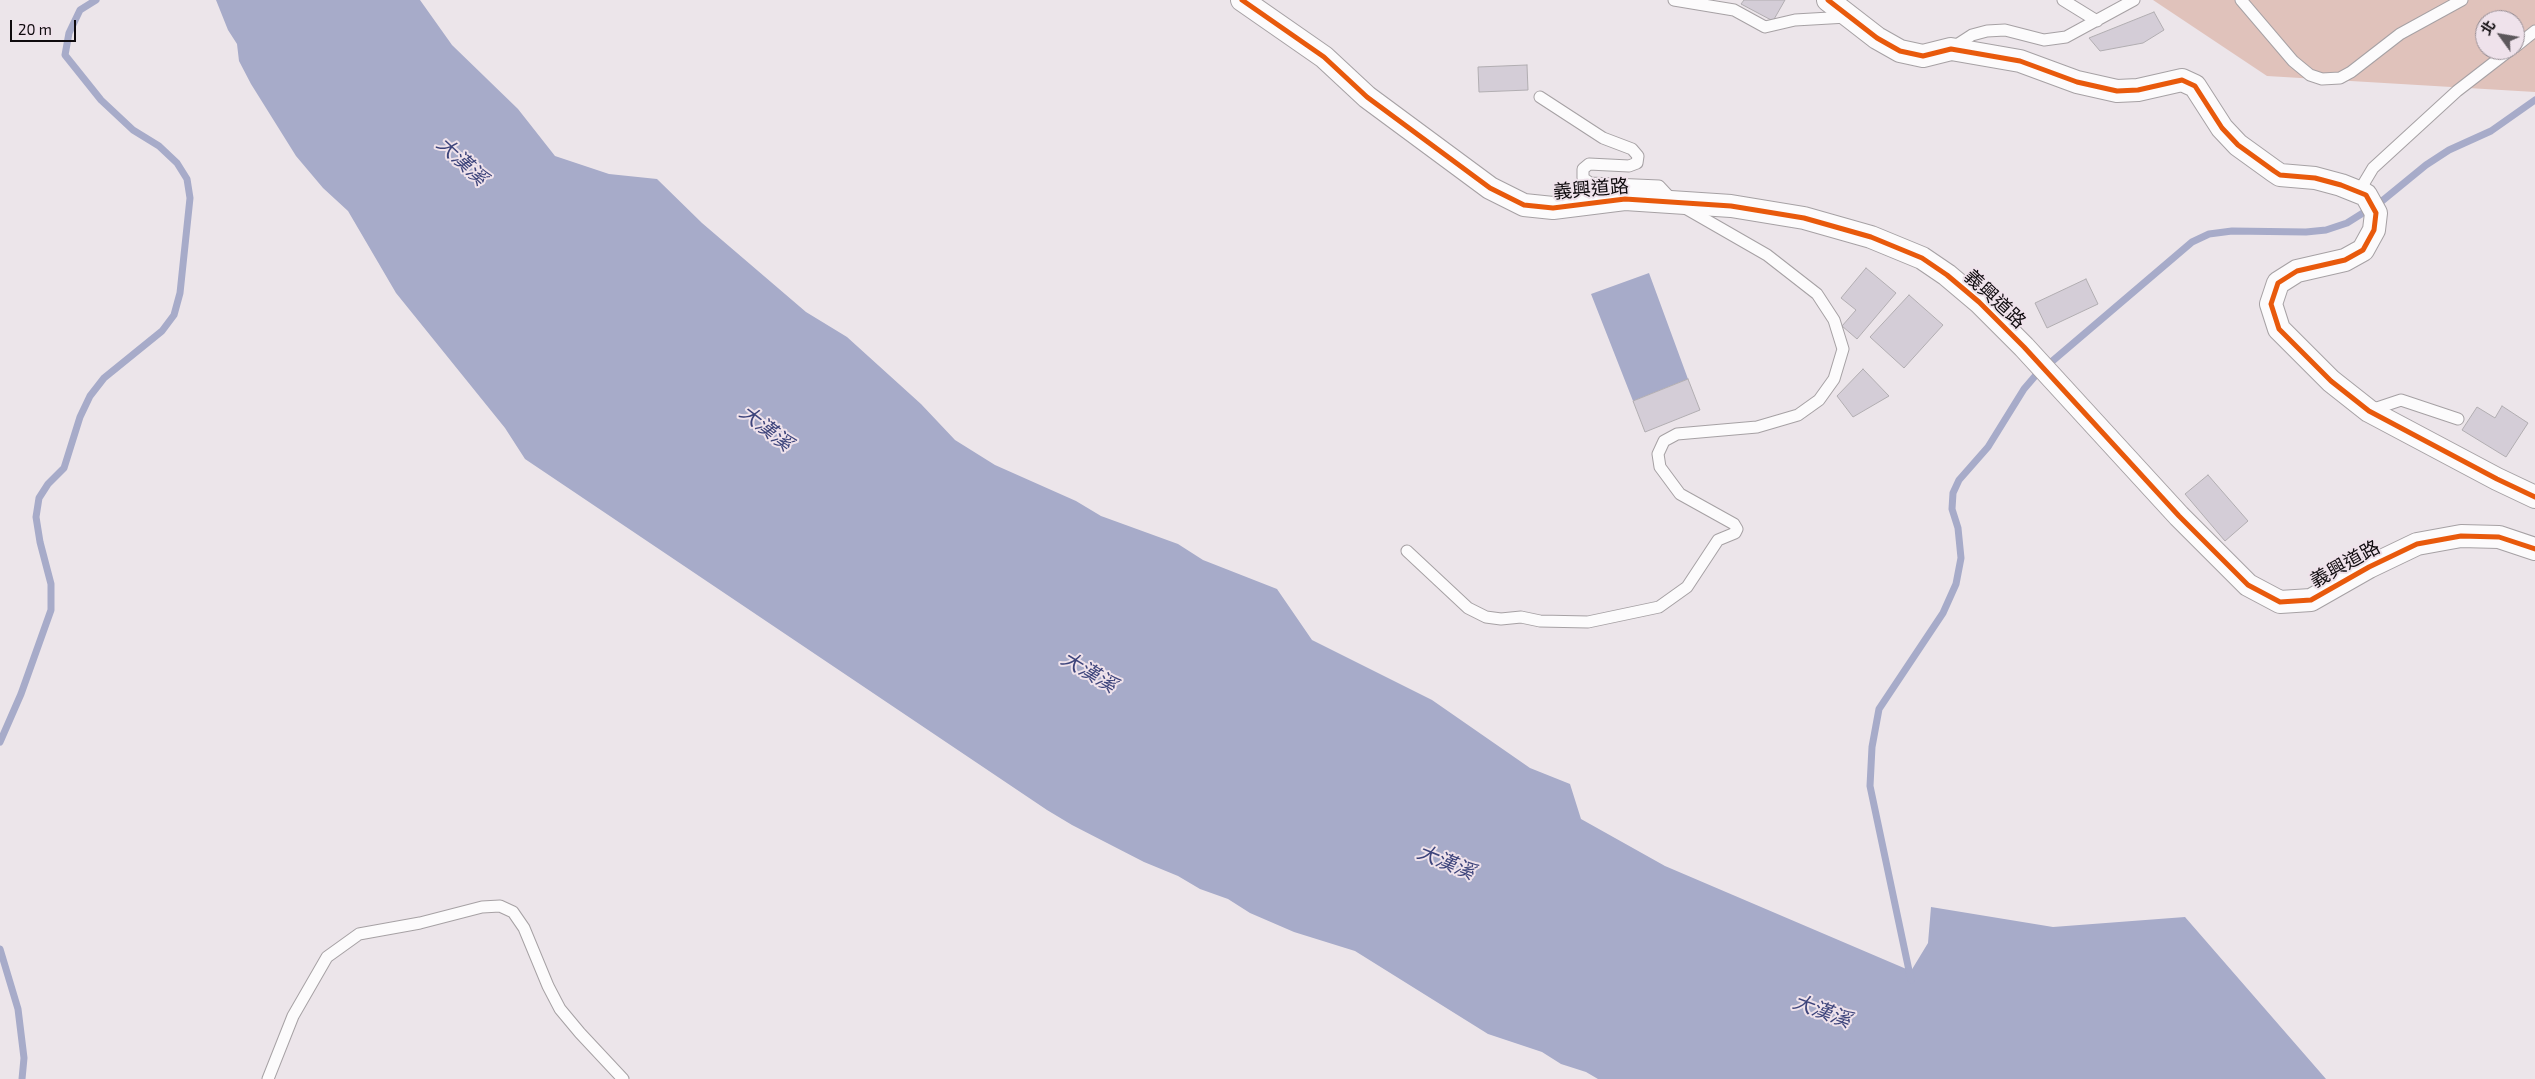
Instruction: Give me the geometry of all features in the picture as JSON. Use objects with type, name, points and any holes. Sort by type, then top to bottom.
[{"type":"street","name":"義興道路","points":[[1242,0],[1324,57],[1367,97],[1490,188],[1524,205],[1553,208],[1625,199],[1731,206],[1804,218],[1871,237],[1922,258],[1947,275],[1979,302],[2179,516],[2248,585],[2280,602],[2311,600],[2369,567],[2417,544],[2461,536],[2499,538],[2535,549]]},
{"type":"street","points":[[1828,0],[1847,17],[1900,51],[1923,56],[1951,49],[2020,61],[2077,82],[2117,91],[2138,90],[2182,80],[2195,86],[2222,128],[2238,145],[2280,175],[2315,178],[2341,185],[2366,195],[2376,213],[2374,230],[2363,250],[2345,260],[2297,271],[2278,283],[2270,304],[2279,329],[2332,380],[2369,411],[2535,497]]},
{"type":"lane","points":[[1674,0],[1734,10],[1765,27],[1794,20],[1847,17]]},
{"type":"lane","points":[[2063,0],[2097,21]]},
{"type":"lane","points":[[1951,49],[1972,35],[1987,30],[2005,30],[2054,40],[2066,37],[2134,0]]},
{"type":"lane","points":[[2241,0],[2294,60],[2310,75],[2322,79],[2340,78],[2351,72],[2400,34],[2462,0]]},
{"type":"lane","points":[[2366,195],[2364,183],[2373,168],[2458,91],[2497,60]]},
{"type":"lane","points":[[1407,551],[1468,608],[1486,617],[1588,622],[1658,607],[1687,587],[1718,540],[1735,533],[1737,529],[1734,524],[1680,494],[1660,467],[1658,454],[1664,441],[1678,434],[1757,428],[1798,415],[1819,400],[1834,379],[1843,349],[1834,320],[1817,294],[1767,255],[1673,202],[1659,186],[1590,182],[1583,178],[1583,169],[1589,164],[1629,166],[1637,163],[1638,156],[1632,149],[1603,138],[1540,97]]},
{"type":"lane","points":[[2369,411],[2402,400],[2458,419]]},
{"type":"lane","points":[[268,1079],[293,1016],[327,957],[359,934],[420,923],[482,907],[500,906],[513,912],[524,928],[548,986],[560,1009],[622,1079]]},
{"type":"shaded area","points":[[2153,0],[2535,0],[2535,92],[2267,76]]},
{"type":"water","name":"大漢溪","points":[[216,0],[420,0],[452,45],[518,109],[555,156],[609,174],[657,179],[702,223],[806,312],[847,337],[921,404],[955,440],[995,465],[1076,501],[1101,516],[1178,544],[1203,560],[1277,589],[1312,640],[1432,700],[1530,768],[1570,784],[1581,819],[1665,866],[1911,971],[1928,943],[1931,907],[2053,927],[2185,917],[2326,1079],[1598,1079],[1586,1072],[1561,1064],[1542,1052],[1488,1034],[1355,951],[1294,932],[1250,913],[1228,899],[1200,889],[1178,876],[1144,862],[1047,810],[525,459],[505,428],[396,293],[348,211],[323,188],[296,156],[251,84],[239,61],[237,44],[228,30]]},
{"type":"water","points":[[1649,273],[1688,379],[1633,401],[1591,294]]},
{"type":"building","points":[[1744,0],[1785,0],[1773,21],[1741,4]]},
{"type":"building","points":[[2154,12],[2164,30],[2143,43],[2100,51],[2089,38]]},
{"type":"building","points":[[1527,65],[1528,90],[1479,92],[1478,67]]},
{"type":"building","points":[[1866,268],[1896,293],[1857,339],[1842,326],[1856,310],[1841,298]]},
{"type":"building","points":[[2086,279],[2098,304],[2047,328],[2035,303]]},
{"type":"building","points":[[1909,295],[1943,325],[1904,368],[1870,337]]},
{"type":"building","points":[[1863,369],[1889,396],[1853,417],[1837,396]]},
{"type":"building","points":[[1688,379],[1700,410],[1645,432],[1633,401]]},
{"type":"building","points":[[2502,406],[2528,423],[2506,457],[2462,430],[2477,407],[2495,418]]},
{"type":"building","points":[[2208,475],[2248,521],[2225,541],[2185,494]]},
{"type":"waterway","points":[[0,742],[21,694],[51,610],[51,584],[40,542],[36,517],[39,498],[48,484],[64,468],[80,417],[90,396],[104,378],[162,331],[174,315],[180,293],[190,198],[187,179],[177,163],[159,146],[133,130],[101,100],[65,55],[69,33],[80,10],[96,0]]},
{"type":"waterway","points":[[1911,980],[1870,786],[1872,747],[1879,709],[1943,613],[1956,584],[1961,558],[1958,528],[1952,509],[1953,493],[1959,480],[1988,447],[2024,389],[2036,375],[2192,242],[2209,234],[2232,231],[2306,232],[2326,230],[2347,223],[2382,201],[2426,165],[2449,150],[2491,131],[2535,100]]},
{"type":"waterway","points":[[0,949],[18,1009],[24,1058],[22,1079]]},
{"type":"cycle path","points":[[1242,0],[1324,57],[1367,97],[1490,188],[1524,205],[1553,208],[1625,199],[1731,206],[1804,218],[1871,237],[1922,258],[1947,275],[1979,302],[2024,347],[2179,516],[2248,585],[2280,602],[2311,600],[2369,567],[2417,544],[2461,536],[2499,537],[2535,549]]},
{"type":"cycle path","points":[[1828,0],[1877,38],[1900,51],[1923,56],[1951,49],[2020,61],[2077,82],[2117,91],[2138,90],[2182,80],[2195,86],[2222,128],[2238,145],[2280,175],[2315,178],[2341,185],[2366,195],[2376,213],[2374,230],[2363,250],[2345,260],[2297,271],[2278,283],[2271,304],[2279,329],[2331,381],[2369,411],[2535,497]]}]
